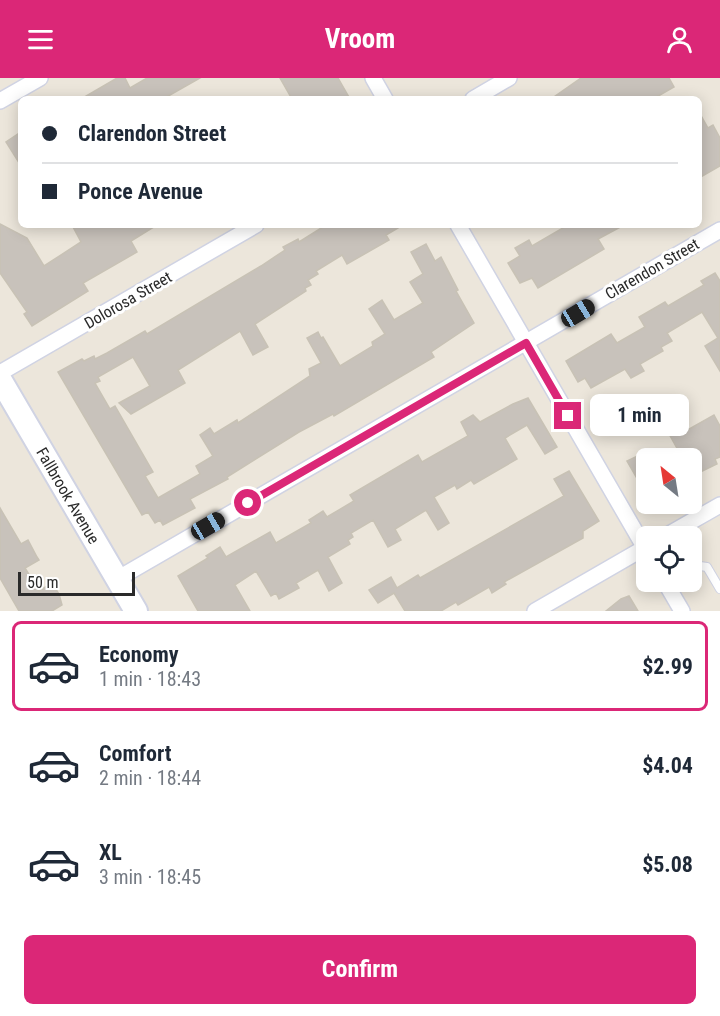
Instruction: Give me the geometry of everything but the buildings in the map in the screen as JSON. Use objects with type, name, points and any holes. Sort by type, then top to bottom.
[{"type":"main road","name":"Fallbrook Avenue","points":[[0,379],[136,611]]},
{"type":"street","points":[[0,101],[40,78]]},
{"type":"street","points":[[373,78],[383,96]]},
{"type":"street","points":[[478,96],[509,78]]},
{"type":"street","name":"Dolorosa Street","points":[[0,373],[251,228]]},
{"type":"street","points":[[460,228],[636,531]]},
{"type":"street","name":"Clarendon Street","points":[[117,579],[720,230]]},
{"type":"street","points":[[683,526],[720,505]]},
{"type":"street","points":[[535,611],[636,554]]},
{"type":"street","points":[[672,592],[682,611]]},
{"type":"lane","points":[[702,566],[707,567],[720,589]]},
{"type":"route","points":[[248,503],[526,343],[568,416]]}]
